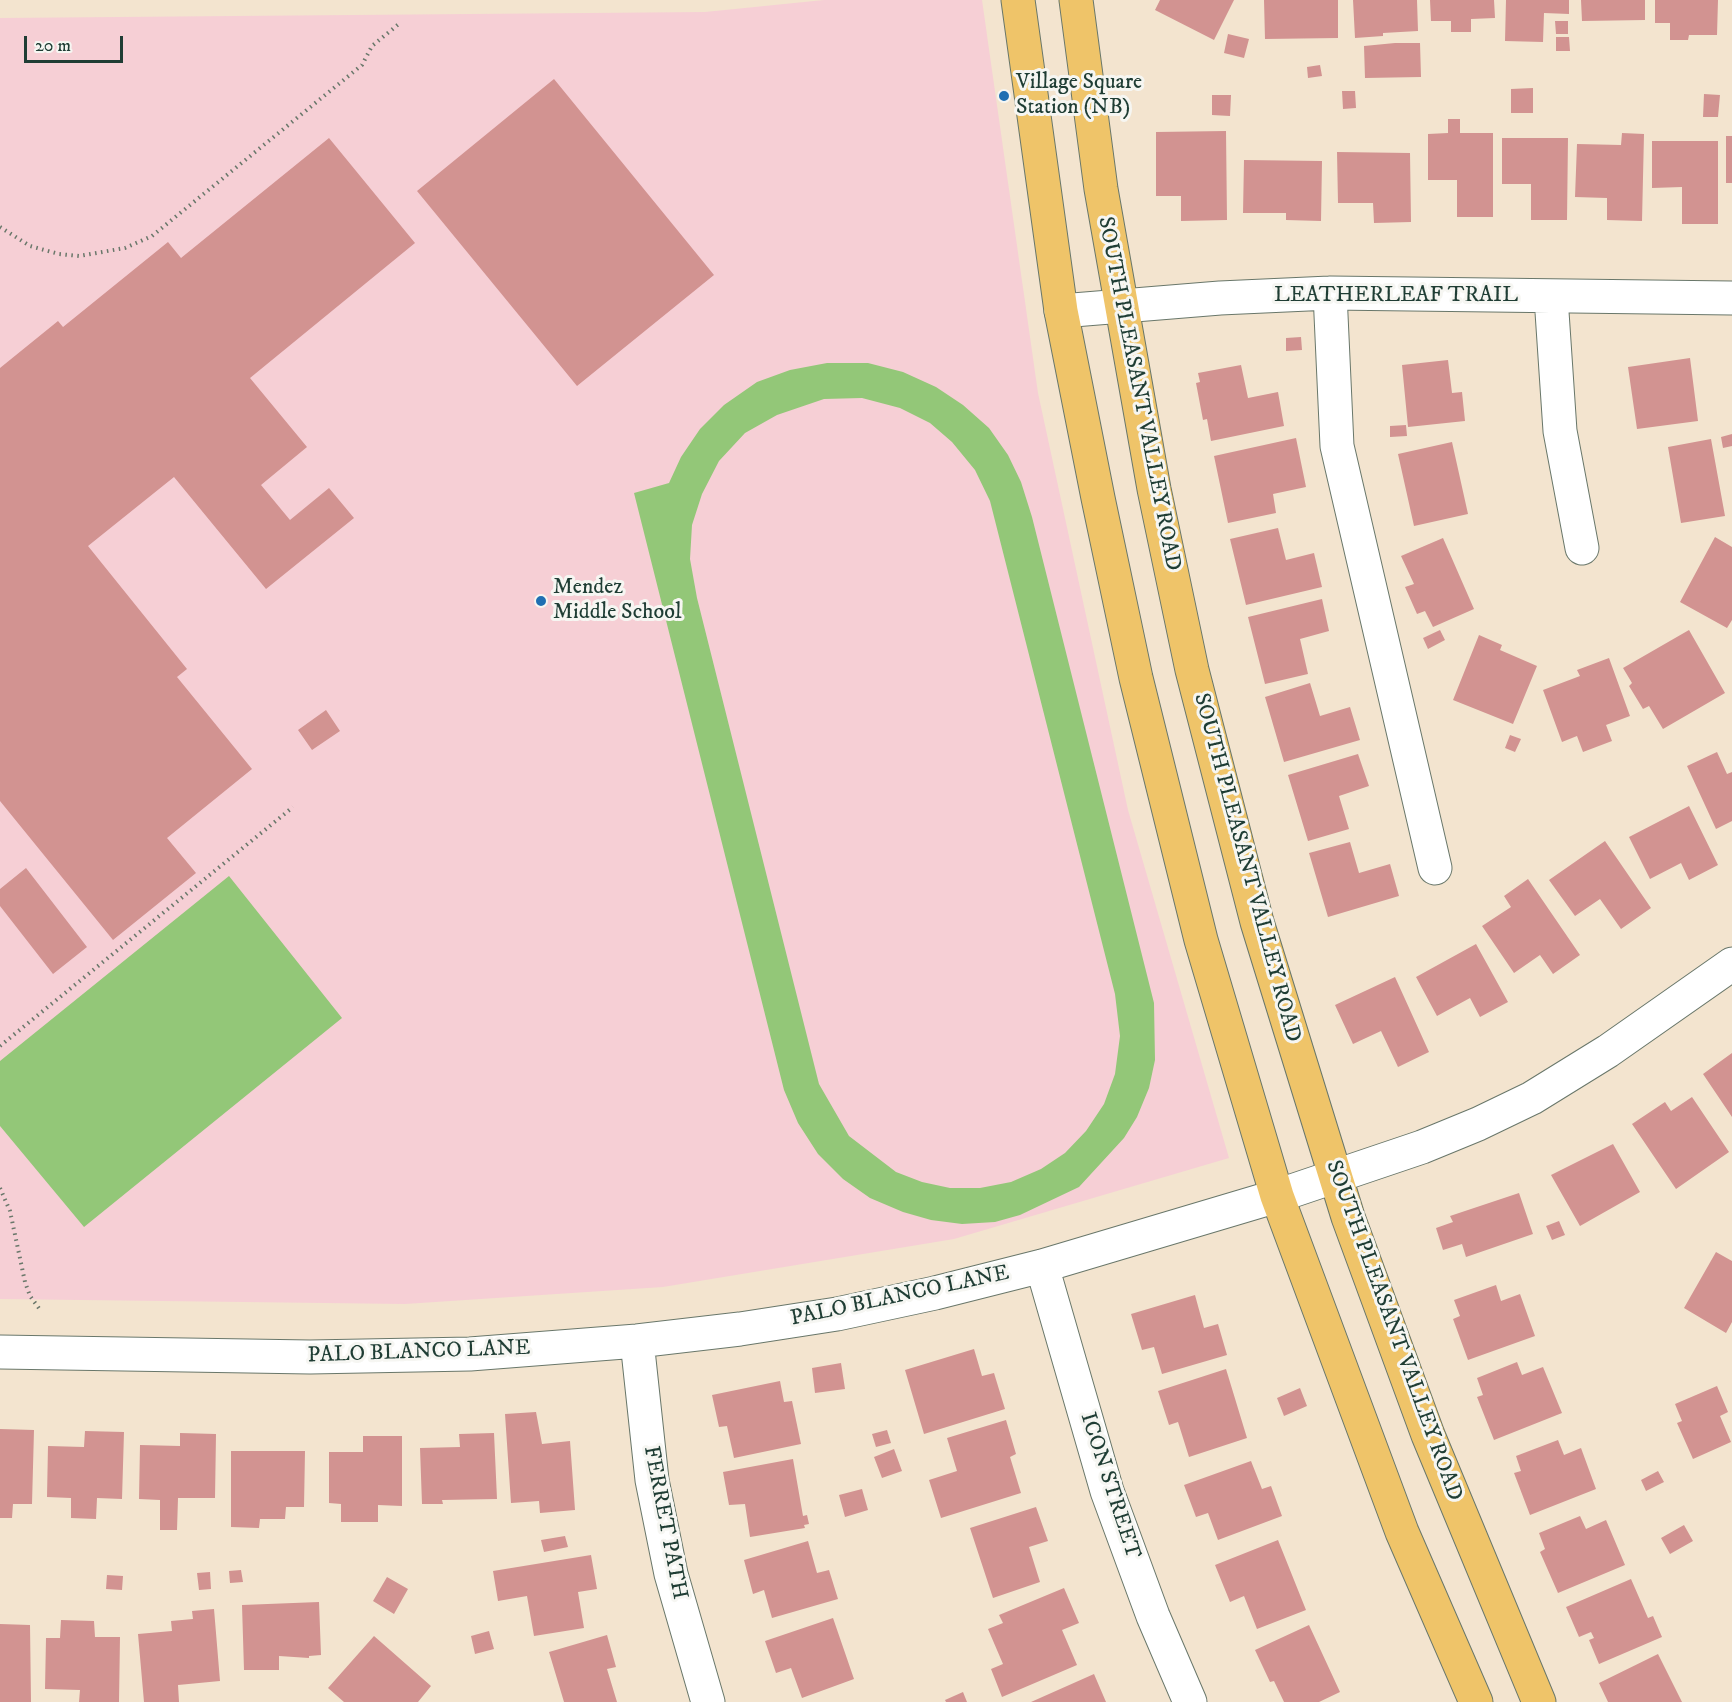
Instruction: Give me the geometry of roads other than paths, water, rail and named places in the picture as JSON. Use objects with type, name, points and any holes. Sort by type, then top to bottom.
[{"type":"main road","points":[[1018,0],[1061,310],[1136,678],[1201,940],[1277,1196],[1402,1532],[1476,1702]]},
{"type":"main road","name":"SOUTH PLEASANT VALLEY ROAD","points":[[1076,0],[1119,305],[1154,489],[1192,670],[1257,922],[1334,1177],[1428,1435],[1539,1702]]},
{"type":"street","name":"LEATHERLEAF TRAIL","points":[[1061,310],[1330,293],[1732,298]]},
{"type":"street","points":[[1330,293],[1336,446],[1435,868]]},
{"type":"street","points":[[1551,297],[1560,431],[1582,548]]},
{"type":"street","name":"PALO BLANCO LANE","points":[[0,1352],[310,1357],[471,1354],[637,1341],[740,1329],[837,1314],[935,1293],[1042,1266],[1277,1196],[1422,1147],[1532,1098],[1608,1051],[1732,964]]},
{"type":"street","name":"ICON STREET","points":[[1042,1266],[1107,1491],[1153,1616],[1190,1702]]},
{"type":"street","name":"FERRET PATH","points":[[637,1341],[652,1480],[671,1574],[708,1702]]},
{"type":"place","name":"Village Square Station (NB)","points":[[1004,96]]},
{"type":"place","name":"Mendez Middle School","points":[[541,601]]}]
